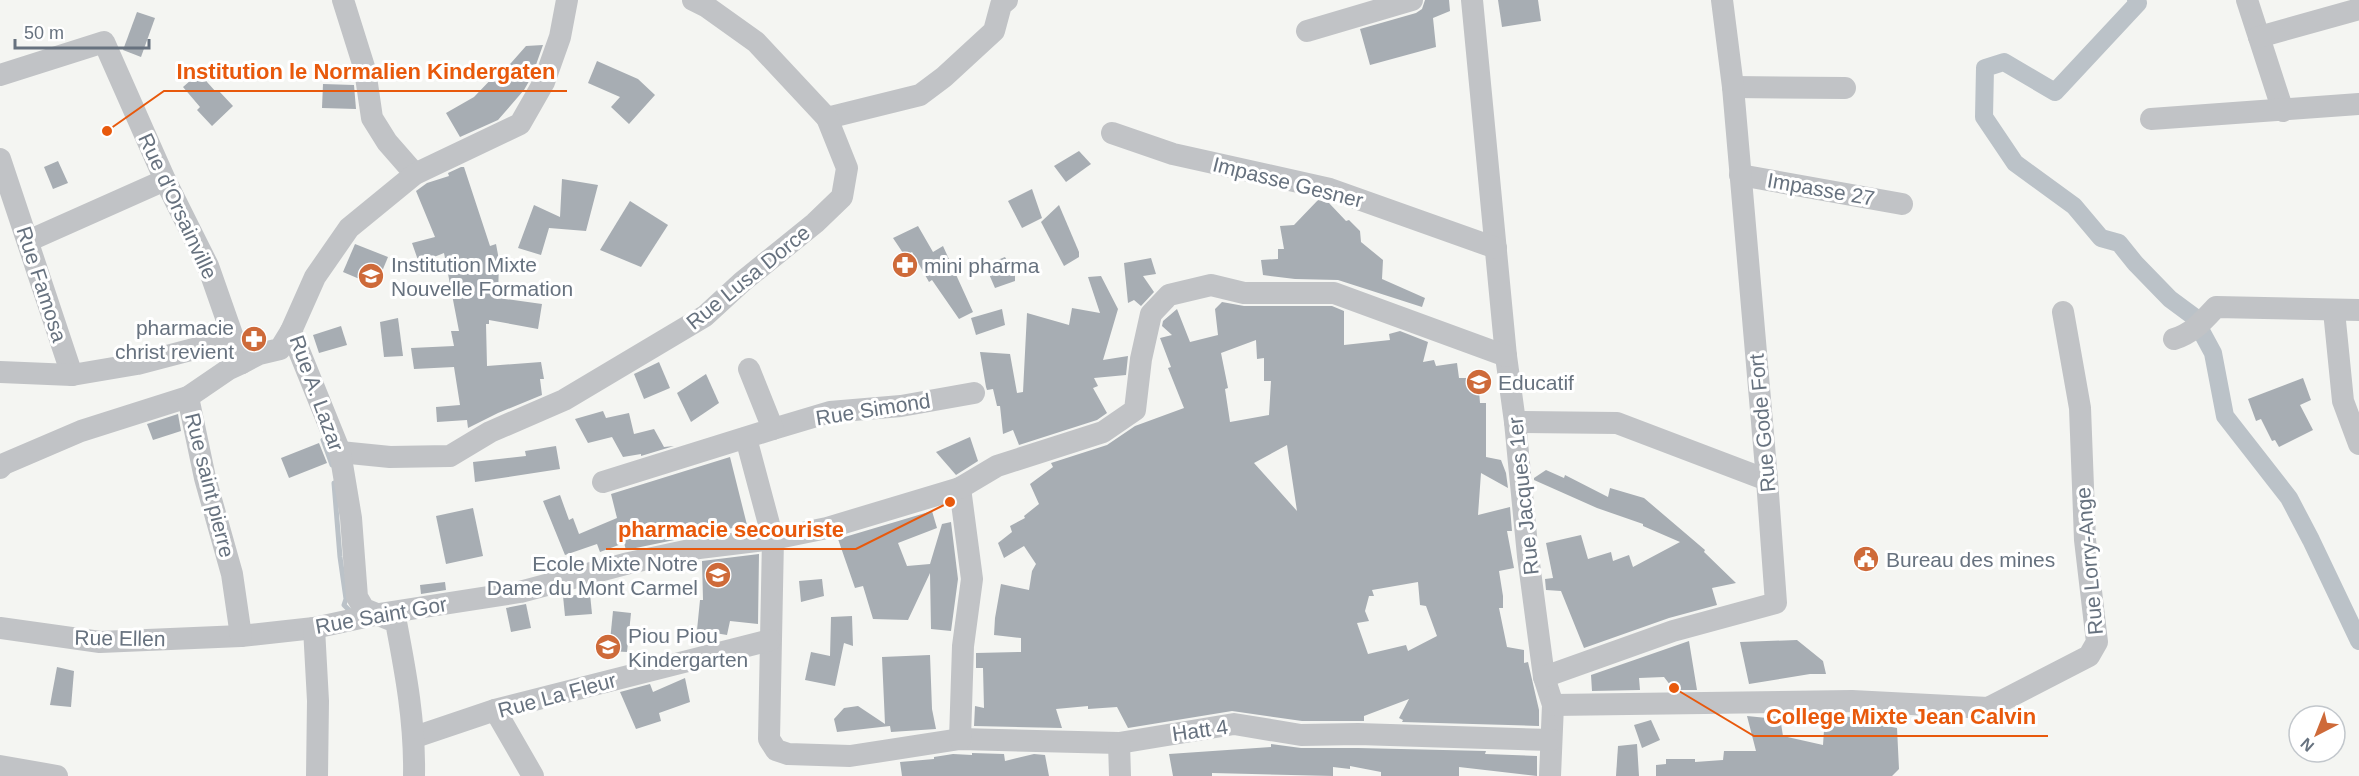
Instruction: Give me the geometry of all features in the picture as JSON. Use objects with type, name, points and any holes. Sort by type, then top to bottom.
[{"type":"street","points":[[343,0],[365,70],[372,118],[387,142],[415,174]]},
{"type":"street","name":"Rue A. Lazar","points":[[414,776],[415,737],[406,670],[396,622],[364,609],[357,597],[351,518],[340,452],[291,331],[315,277],[349,228],[415,174],[520,124],[544,82],[560,37],[567,0]]},
{"type":"street","name":"Rue Lusa Dorce","points":[[340,452],[390,457],[450,456],[490,432],[564,400],[705,316],[742,282],[815,224],[842,196],[847,168],[827,118],[756,42],[707,7],[693,0]]},
{"type":"street","points":[[827,118],[920,94],[944,77],[994,31],[1001,5],[1007,0]]},
{"type":"street","points":[[1307,31],[1412,0]]},
{"type":"street","name":"Rue Jacques 1er","points":[[1472,0],[1506,356],[1528,556],[1544,677],[1553,705],[1550,776]]},
{"type":"street","name":"Rue Gode Fort","points":[[1544,677],[1673,631],[1776,603],[1733,87],[1722,0]]},
{"type":"street","points":[[2247,0],[2283,111]]},
{"type":"street","points":[[2259,37],[2359,9]]},
{"type":"street","name":"Rue d'Orsainville","points":[[0,75],[104,42],[165,180],[208,266],[242,363]]},
{"type":"street","points":[[1733,87],[1845,88]]},
{"type":"street","points":[[2151,119],[2359,104]]},
{"type":"street","name":"Impasse Gesner","points":[[1112,133],[1173,154],[1330,189],[1496,248]]},
{"type":"street","name":"Rue Famosa","points":[[0,159],[72,375]]},
{"type":"street","name":"Impasse 27","points":[[1740,175],[1902,204]]},
{"type":"street","points":[[28,241],[165,180]]},
{"type":"street","name":"Rue Saint Gor","points":[[241,636],[314,628],[379,614],[520,592],[629,563],[699,548],[772,539],[827,528],[960,488],[997,466],[1103,432],[1135,410],[1141,358],[1151,315],[1169,295],[1211,285],[1244,293],[1334,293],[1506,356]]},
{"type":"street","points":[[2174,339],[2185,336],[2199,326],[2216,307],[2359,310]]},
{"type":"street","points":[[2334,311],[2343,400],[2359,444]]},
{"type":"street","name":"Rue Lorry-Ange","points":[[1553,705],[1852,701],[1988,708],[2089,656],[2097,642],[2085,540],[2080,408],[2063,312]]},
{"type":"street","name":"Rue saint pierre","points":[[241,636],[232,574],[205,478],[188,397],[229,369],[259,354],[280,349],[291,331]]},
{"type":"street","points":[[0,372],[72,375],[137,364],[232,339]]},
{"type":"street","points":[[749,369],[773,429]]},
{"type":"street","name":"Rue Simond","points":[[603,482],[830,412],[901,406],[974,393]]},
{"type":"street","points":[[0,468],[4,464],[81,431],[188,397]]},
{"type":"street","points":[[1515,422],[1617,423],[1767,480]]},
{"type":"street","points":[[746,438],[772,539],[770,640]]},
{"type":"street","points":[[960,488],[972,579],[963,646],[960,739]]},
{"type":"street","name":"Rue Ellen","points":[[0,628],[100,642],[241,636]]},
{"type":"street","points":[[314,628],[318,701],[317,776]]},
{"type":"street","name":"Hatt 4","points":[[770,640],[769,739],[776,750],[788,754],[850,756],[960,739],[1119,743],[1233,724],[1300,735],[1358,734],[1551,740]]},
{"type":"street","name":"Rue La Fleur","points":[[415,737],[495,710],[770,640]]},
{"type":"street","points":[[495,710],[533,776]]},
{"type":"street","points":[[1119,743],[1120,776]]},
{"type":"street","points":[[0,766],[57,776]]},
{"type":"building","points":[[1425,0],[1449,0],[1450,11],[1433,18],[1436,47],[1370,65],[1360,29],[1416,13],[1422,9]]},
{"type":"building","points":[[1498,0],[1538,0],[1541,21],[1502,27]]},
{"type":"building","points":[[137,12],[155,18],[141,57],[123,50]]},
{"type":"building","points":[[543,45],[532,76],[524,90],[498,120],[460,137],[446,113],[474,97],[526,46]]},
{"type":"building","points":[[597,61],[638,79],[655,95],[629,124],[611,107],[620,97],[588,83]]},
{"type":"building","points":[[199,73],[233,106],[212,126],[197,110],[200,107],[183,87]]},
{"type":"building","points":[[323,84],[354,85],[356,109],[322,108]]},
{"type":"building","points":[[1079,151],[1091,164],[1066,182],[1054,166]]},
{"type":"building","points":[[58,161],[68,183],[53,189],[44,167]]},
{"type":"building","points":[[464,167],[490,246],[496,244],[499,260],[498,298],[542,304],[538,329],[489,320],[489,324],[486,324],[487,366],[541,362],[544,379],[540,379],[542,395],[468,428],[467,420],[437,422],[436,407],[460,405],[454,367],[414,369],[411,348],[454,346],[451,331],[459,331],[444,253],[419,263],[412,243],[435,237],[416,191],[427,183],[449,176],[448,173]]},
{"type":"building","points":[[562,179],[598,185],[586,231],[549,228],[541,255],[518,248],[534,205],[560,217]]},
{"type":"building","points":[[1032,189],[1042,218],[1022,228],[1008,201]]},
{"type":"building","points":[[1318,200],[1329,203],[1346,221],[1349,220],[1360,231],[1361,242],[1383,260],[1382,279],[1425,298],[1422,307],[1338,280],[1295,279],[1263,275],[1261,260],[1278,259],[1278,249],[1284,249],[1280,226],[1294,225]]},
{"type":"building","points":[[630,201],[668,225],[641,267],[600,250]]},
{"type":"building","points":[[1059,205],[1079,252],[1079,257],[1064,266],[1041,222]]},
{"type":"building","points":[[918,226],[933,252],[943,246],[973,312],[959,319],[932,280],[929,282],[912,252],[905,256],[893,238]]},
{"type":"building","points":[[355,244],[388,257],[376,286],[343,272]]},
{"type":"building","points":[[1005,257],[1015,275],[1015,281],[995,288],[985,265]]},
{"type":"building","points":[[1151,258],[1156,274],[1143,276],[1154,292],[1141,306],[1134,300],[1128,303],[1124,263]]},
{"type":"building","points":[[1101,276],[1118,309],[1103,360],[1128,356],[1126,375],[1094,378],[1098,386],[1093,388],[1107,413],[1097,420],[1019,445],[1013,430],[1003,434],[1000,406],[997,406],[993,389],[987,390],[980,352],[1010,354],[1017,393],[1023,392],[1027,313],[1069,325],[1072,308],[1100,313],[1088,277]]},
{"type":"building","points":[[1222,302],[1244,306],[1332,306],[1344,311],[1344,345],[1390,340],[1389,334],[1400,331],[1428,342],[1423,362],[1434,360],[1436,366],[1457,363],[1459,378],[1478,378],[1480,403],[1486,403],[1486,457],[1501,460],[1508,488],[1481,473],[1478,515],[1510,507],[1512,531],[1507,531],[1514,568],[1499,571],[1503,608],[1499,608],[1507,647],[1524,650],[1524,663],[1528,662],[1539,710],[1539,726],[1402,722],[1403,720],[1399,718],[1409,699],[1364,716],[1364,721],[1302,721],[1232,711],[1128,728],[1117,707],[1088,709],[1088,706],[1056,709],[1062,728],[974,726],[975,706],[984,708],[983,668],[976,668],[976,653],[1021,652],[1021,638],[994,635],[995,618],[1001,584],[1029,590],[1032,571],[1036,564],[1024,546],[1004,558],[998,543],[1012,532],[1010,526],[1025,518],[1024,516],[1039,504],[1030,484],[1053,467],[1051,463],[1107,445],[1135,426],[1184,408],[1168,368],[1171,367],[1160,338],[1172,335],[1162,326],[1163,321],[1177,309],[1190,342],[1218,335],[1215,309]],"holes":[[[1256,340],[1257,359],[1264,358],[1264,381],[1271,381],[1269,415],[1230,422],[1225,389],[1228,388],[1221,353]],[[1287,445],[1297,511],[1254,463]],[[1418,582],[1420,605],[1426,606],[1437,636],[1408,651],[1406,645],[1368,654],[1357,623],[1369,621],[1365,611],[1369,596],[1374,596],[1372,590]]]},
{"type":"building","points":[[1002,309],[1005,325],[976,335],[971,318]]},
{"type":"building","points":[[398,318],[403,356],[384,357],[380,322]]},
{"type":"building","points":[[341,326],[347,345],[319,353],[313,335]]},
{"type":"building","points":[[659,362],[670,388],[644,399],[634,374]]},
{"type":"building","points":[[706,374],[719,403],[691,422],[677,393]]},
{"type":"building","points":[[2303,378],[2311,400],[2300,405],[2313,430],[2279,447],[2275,440],[2272,441],[2261,419],[2256,421],[2248,399]]},
{"type":"building","points":[[603,411],[606,418],[629,413],[634,434],[654,429],[664,447],[674,446],[641,456],[641,454],[623,457],[612,437],[588,443],[575,419]]},
{"type":"building","points":[[178,414],[181,431],[153,440],[147,424]]},
{"type":"building","points":[[970,437],[978,461],[956,475],[936,452]]},
{"type":"building","points":[[319,443],[327,463],[289,478],[281,458]]},
{"type":"building","points":[[556,446],[560,469],[475,482],[473,462],[526,456],[525,451]]},
{"type":"building","points":[[730,457],[747,525],[626,550],[624,543],[600,552],[597,544],[565,555],[543,501],[560,495],[569,520],[573,518],[579,534],[617,518],[611,494]]},
{"type":"building","points":[[1546,470],[1564,478],[1565,475],[1608,497],[1610,488],[1644,498],[1705,550],[1704,552],[1736,583],[1712,588],[1717,605],[1669,618],[1584,648],[1561,591],[1546,590],[1545,579],[1553,578],[1546,543],[1581,535],[1588,559],[1611,552],[1613,561],[1629,555],[1633,567],[1680,542],[1643,524],[1597,508],[1534,480]]},
{"type":"building","points":[[473,508],[483,556],[446,564],[436,516]]},
{"type":"building","points":[[932,511],[937,528],[898,543],[907,566],[930,564],[942,524],[951,522],[958,579],[951,631],[931,629],[930,573],[908,620],[873,619],[863,586],[855,588],[838,539]]},
{"type":"building","points":[[759,554],[758,624],[730,621],[727,635],[697,630],[700,600],[703,600],[702,561]]},
{"type":"building","points":[[822,579],[824,596],[801,602],[799,581]]},
{"type":"building","points":[[445,582],[446,590],[421,594],[420,585]]},
{"type":"building","points":[[590,594],[592,614],[565,616],[563,596]]},
{"type":"building","points":[[526,604],[531,628],[511,632],[506,608]]},
{"type":"building","points":[[613,611],[631,613],[627,652],[609,651]]},
{"type":"building","points":[[852,616],[853,646],[844,643],[835,686],[805,680],[811,652],[830,656],[831,617]]},
{"type":"building","points":[[1797,640],[1823,661],[1826,674],[1810,674],[1749,684],[1740,642]]},
{"type":"building","points":[[1689,641],[1697,690],[1674,690],[1664,677],[1639,678],[1640,690],[1592,691],[1591,675]]},
{"type":"building","points":[[930,655],[932,709],[936,729],[891,732],[890,726],[837,732],[834,719],[844,708],[858,706],[885,724],[882,657]]},
{"type":"building","points":[[57,667],[74,671],[71,707],[50,705]]},
{"type":"building","points":[[685,678],[690,702],[659,713],[661,721],[636,729],[620,692],[650,684],[653,692]]},
{"type":"building","points":[[1825,715],[1851,717],[1851,719],[1897,728],[1899,769],[1892,776],[1656,776],[1656,765],[1666,764],[1666,759],[1695,759],[1695,762],[1723,760],[1724,751],[1756,751],[1747,716],[1780,717],[1783,736],[1823,745]]},
{"type":"building","points":[[1651,720],[1660,740],[1642,748],[1634,725]]},
{"type":"building","points":[[1271,744],[1301,748],[1486,751],[1485,754],[1537,756],[1537,776],[1459,767],[1459,776],[1381,776],[1381,772],[1350,766],[1350,769],[1333,767],[1333,776],[1212,773],[1212,776],[1173,776],[1169,754],[1271,747]]},
{"type":"building","points":[[1637,744],[1639,776],[1616,776],[1618,746]]},
{"type":"building","points":[[972,753],[1004,754],[1005,761],[1034,754],[1045,755],[1049,776],[902,776],[900,762],[934,759],[934,757],[953,754],[972,755]]},
{"type":"waterway","points":[[2136,0],[2138,3],[2055,92],[2004,62],[1985,68],[1984,117],[2015,163],[2074,206],[2101,238],[2119,243],[2170,299],[2193,316],[2213,353],[2225,416],[2289,498],[2359,641]]},
{"type":"waterway","points":[[323,440],[332,465]]},
{"type":"waterway","points":[[334,483],[346,599],[344,605],[352,613]]},
{"type":"place","name":"Institution le Normalien Kindergaten","points":[[107,131]]},
{"type":"place","name":"mini pharma","points":[[905,265]]},
{"type":"place","name":"Institution Mixte Nouvelle Formation","points":[[371,276]]},
{"type":"place","name":"pharmacie christ revient","points":[[254,339]]},
{"type":"place","name":"Educatif","points":[[1479,382]]},
{"type":"place","name":"pharmacie secouriste","points":[[950,502]]},
{"type":"place","name":"Bureau des mines","points":[[1866,559]]},
{"type":"place","name":"Ecole Mixte Notre Dame du Mont Carmel","points":[[718,575]]},
{"type":"place","name":"Piou Piou Kindergarten","points":[[608,647]]},
{"type":"place","name":"College Mixte Jean Calvin","points":[[1674,688]]}]
